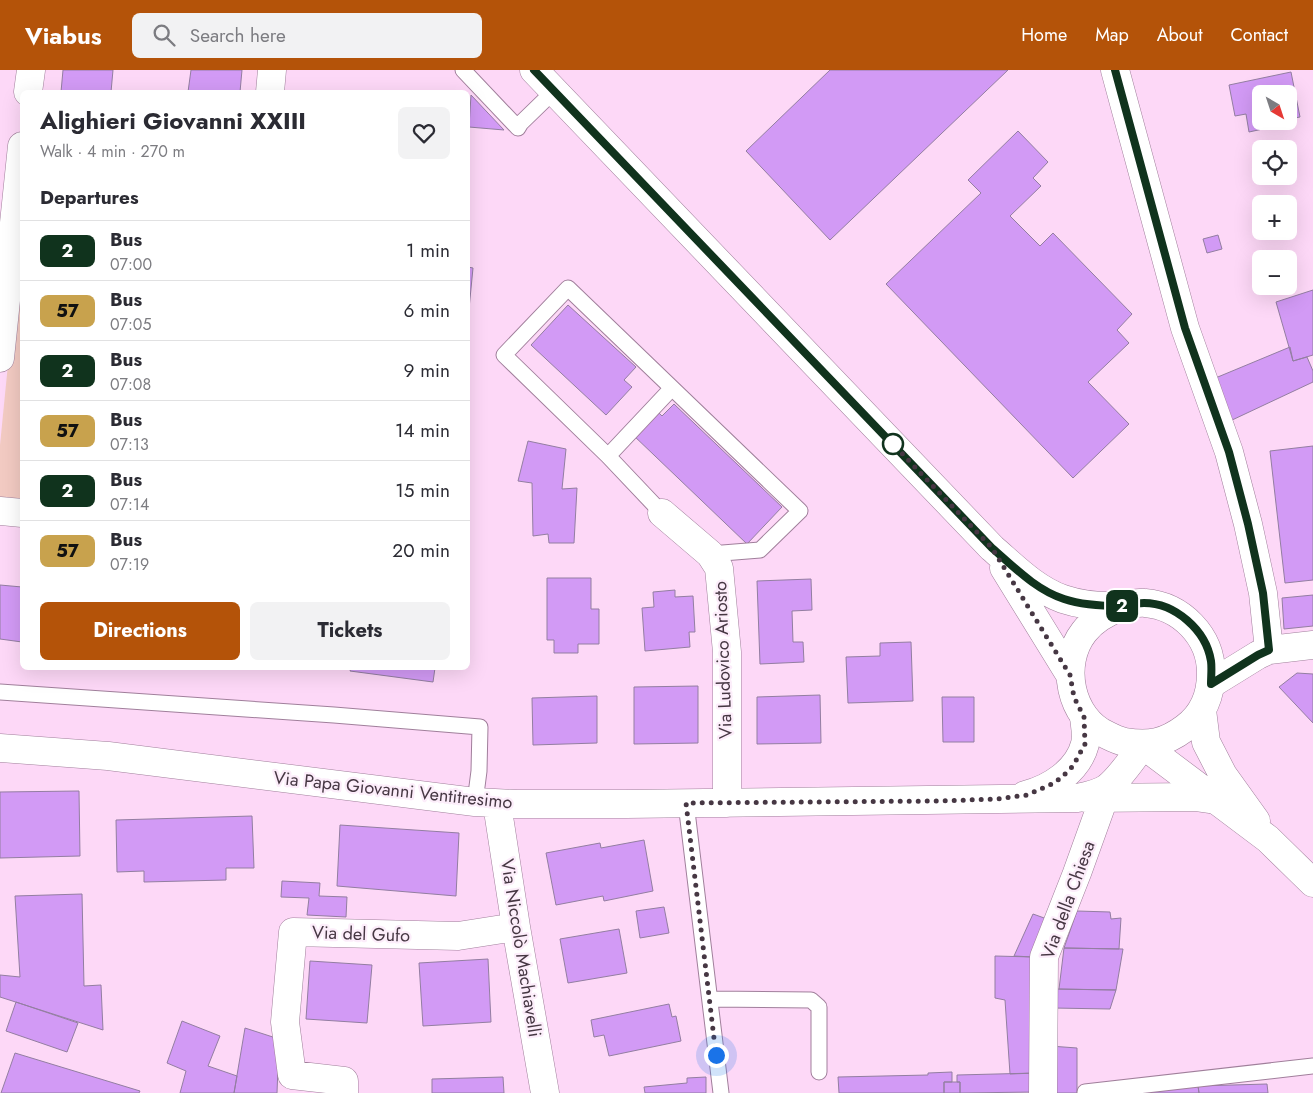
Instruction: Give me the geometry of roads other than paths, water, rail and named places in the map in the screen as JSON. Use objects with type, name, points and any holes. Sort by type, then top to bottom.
[{"type":"street","points":[[28,90],[31,70]]},
{"type":"street","points":[[270,90],[272,70]]},
{"type":"street","points":[[534,70],[992,548],[1025,577],[1044,590],[1063,599],[1086,604],[1121,606],[1144,603],[1152,604],[1167,608],[1188,620],[1202,638],[1211,661],[1211,684],[1202,710],[1191,724],[1177,735],[1160,742],[1143,745],[1120,742],[1100,732],[1084,717],[1074,697],[1070,675],[1074,652],[1084,632],[1100,616],[1121,606]]},
{"type":"street","points":[[1115,70],[1185,328],[1229,452],[1248,524],[1263,593],[1269,650]]},
{"type":"street","points":[[0,358],[20,165]]},
{"type":"street","points":[[0,511],[20,513]]},
{"type":"street","name":"Via Ludovico Ariosto","points":[[662,514],[710,554],[719,568],[727,652],[727,803]]},
{"type":"street","points":[[992,548],[1070,675]]},
{"type":"street","points":[[1211,684],[1269,650],[1313,645]]},
{"type":"street","points":[[1202,710],[1206,742],[1213,756],[1223,775],[1268,839]]},
{"type":"street","name":"Via Papa Giovanni Ventitresimo","points":[[997,799],[1027,795],[1042,789],[1054,783],[1073,766],[1085,744],[1084,717]]},
{"type":"street","points":[[1143,745],[1268,839],[1313,883]]},
{"type":"street","name":"Via Papa Giovanni Ventitresimo","points":[[1077,798],[1094,794],[1107,788],[1128,766],[1143,745]]},
{"type":"street","name":"Via Papa Giovanni Ventitresimo","points":[[0,748],[108,756],[486,803],[727,803],[1195,797],[1216,800]]},
{"type":"street","name":"Via della Chiesa","points":[[1043,1093],[1044,957],[1104,798]]},
{"type":"street","name":"Via Niccolò Machiavelli","points":[[486,803],[516,927],[546,1093]]},
{"type":"street","name":"Via del Gufo","points":[[344,1093],[344,1081],[292,1075],[285,1022],[293,932],[458,936],[516,927]]},
{"type":"lane","points":[[463,70],[518,128],[521,122],[554,90]]},
{"type":"lane","points":[[662,514],[608,456],[504,355],[568,288],[800,511],[760,550],[710,554]]},
{"type":"lane","points":[[608,456],[672,388]]},
{"type":"lane","points":[[0,692],[480,727],[479,771],[486,803]]},
{"type":"lane","points":[[686,803],[721,1093]]},
{"type":"lane","points":[[710,999],[811,1000],[819,1007],[819,1072]]},
{"type":"lane","points":[[1085,1092],[1313,1066]]}]
